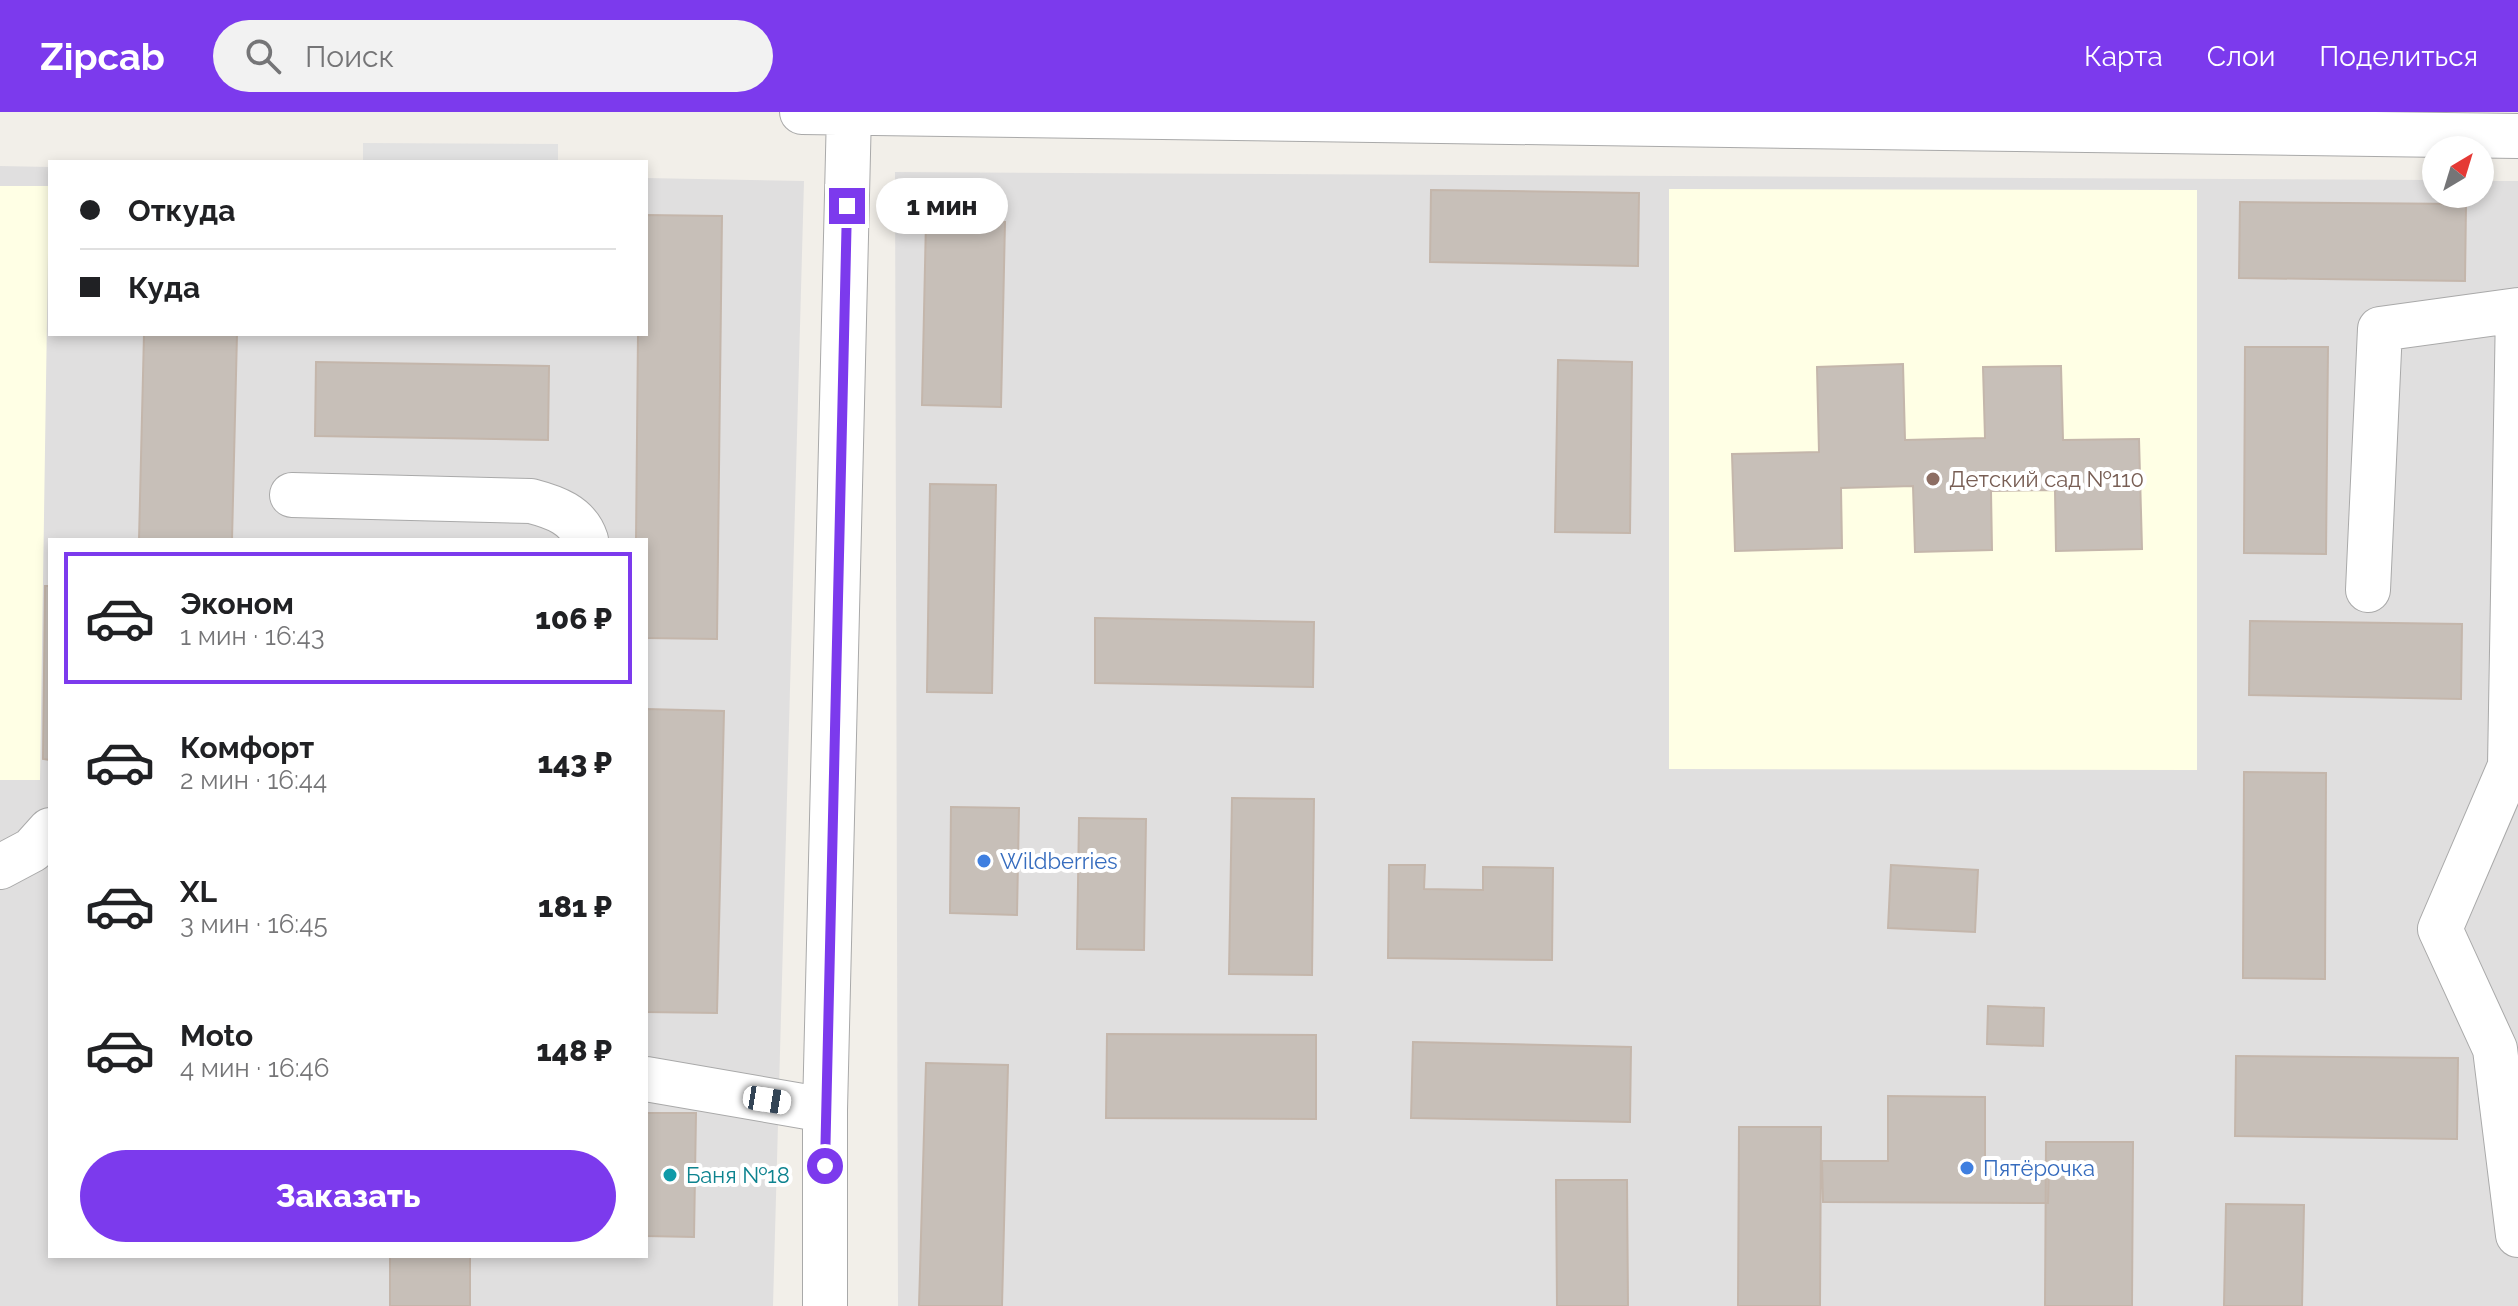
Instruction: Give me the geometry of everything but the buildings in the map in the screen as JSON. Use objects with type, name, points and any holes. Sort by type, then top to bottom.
[{"type":"street","points":[[802,112],[2495,128]]},
{"type":"street","points":[[825,1306],[825,1110],[849,112]]},
{"type":"street","points":[[2368,590],[2380,329],[2518,310],[2514,766],[2440,929],[2495,1049],[2518,1235]]},
{"type":"street","points":[[292,495],[531,501],[555,507],[570,517],[585,538]]},
{"type":"street","points":[[0,867],[32,850],[48,832]]},
{"type":"street","points":[[648,1079],[825,1110]]},
{"type":"shaded area","points":[[363,143],[558,144],[558,160],[363,160]]},
{"type":"shaded area","points":[[0,166],[48,167],[48,336],[648,336],[648,178],[804,181],[773,1306],[0,1306]]},
{"type":"shaded area","points":[[895,172],[2422,180],[2422,208],[2494,208],[2494,181],[2518,181],[2518,1306],[898,1306]]},
{"type":"shaded area","points":[[0,186],[48,186],[40,780],[0,780]]},
{"type":"shaded area","name":"Детский сад №110","points":[[1669,189],[2197,190],[2197,770],[1669,769]]},
{"type":"place","name":"Детский сад №110","points":[[1933,479]]},
{"type":"place","name":"Wildberries","points":[[984,861]]},
{"type":"place","name":"Пятёрочка","points":[[1967,1168]]},
{"type":"place","name":"Баня №18","points":[[670,1175]]},
{"type":"route","points":[[825,1166],[847,206]]}]
